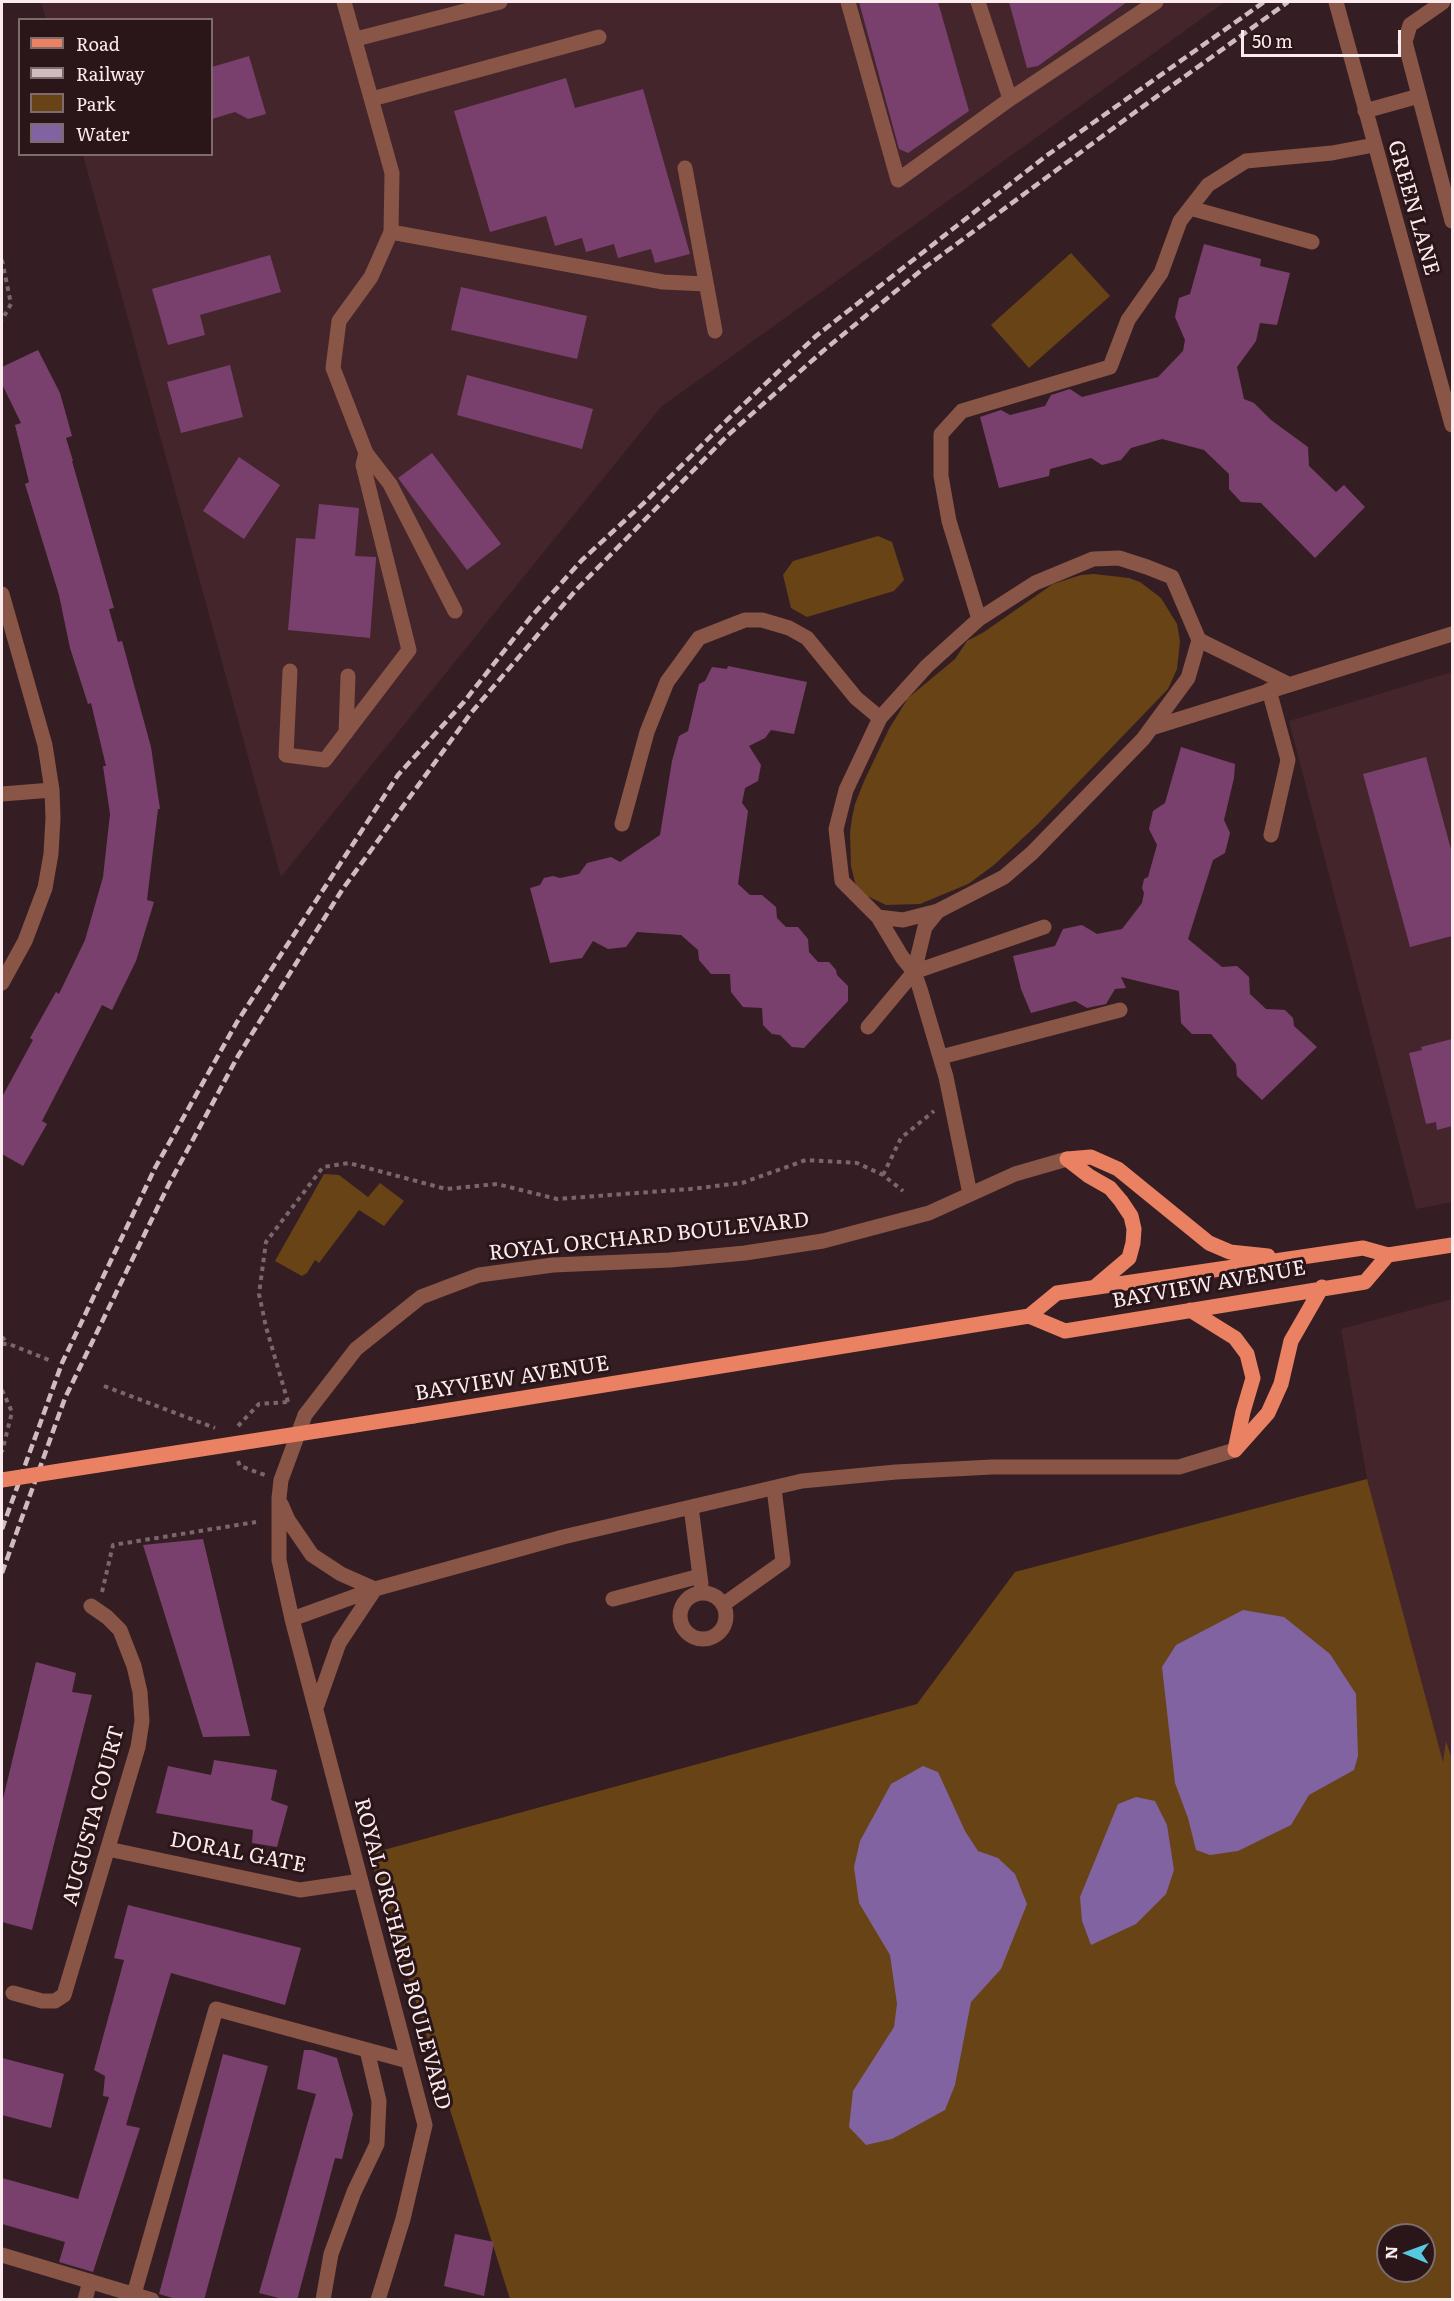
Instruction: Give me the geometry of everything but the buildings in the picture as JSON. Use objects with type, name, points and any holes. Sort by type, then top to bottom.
[{"type":"main road","points":[[1067,1159],[1091,1157],[1118,1169],[1209,1243],[1230,1252],[1289,1258]]},
{"type":"main road","points":[[1067,1159],[1110,1188],[1131,1216],[1134,1229],[1129,1258],[1096,1287]]},
{"type":"main road","name":"BAYVIEW AVENUE","points":[[2,1480],[1029,1316],[1057,1293],[1363,1248],[1388,1255],[1452,1245]]},
{"type":"main road","name":"BAYVIEW AVENUE","points":[[1029,1316],[1065,1331],[1322,1287],[1365,1282],[1388,1255]]},
{"type":"main road","points":[[1235,1450],[1268,1413],[1281,1384],[1291,1341],[1322,1287]]},
{"type":"main road","points":[[1190,1310],[1235,1338],[1247,1354],[1253,1378],[1235,1450]]},
{"type":"street","points":[[344,2],[392,173],[390,232],[371,277],[339,321],[333,368],[366,453],[390,484],[455,611]]},
{"type":"street","points":[[356,39],[500,2]]},
{"type":"street","points":[[848,2],[898,180],[1010,99],[1156,2]]},
{"type":"street","points":[[978,2],[1010,99]]},
{"type":"street","name":"GREEN LANE","points":[[1336,2],[1374,144],[1446,375],[1452,425]]},
{"type":"street","points":[[1443,2],[1410,25],[1405,42],[1452,221]]},
{"type":"street","points":[[372,99],[599,37]]},
{"type":"street","points":[[1365,111],[1419,96]]},
{"type":"street","points":[[979,619],[949,521],[941,476],[941,434],[962,411],[1110,367],[1128,320],[1161,273],[1180,221],[1208,185],[1246,161],[1332,153],[1374,144]]},
{"type":"street","points":[[685,168],[715,331]]},
{"type":"street","points":[[1190,207],[1312,243]]},
{"type":"street","points":[[390,232],[663,282],[706,284]]},
{"type":"street","points":[[290,671],[286,755],[325,760],[409,650],[363,465],[366,453]]},
{"type":"street","points":[[878,917],[903,920],[938,911],[1004,877],[1025,859],[1143,740],[1188,678],[1199,640],[1172,577],[1119,558],[1092,559],[1035,583],[979,619],[927,666],[880,718],[846,790],[836,829],[842,881],[878,917],[902,957],[914,972],[941,1057],[970,1194]]},
{"type":"street","points":[[2,594],[45,745],[52,789],[51,854],[45,888],[25,941],[2,983]]},
{"type":"street","points":[[622,824],[646,732],[667,682],[699,638],[745,620],[762,620],[789,628],[807,638],[856,698],[880,718]]},
{"type":"street","points":[[1151,728],[1452,634]]},
{"type":"street","points":[[1199,640],[1287,684]]},
{"type":"street","points":[[346,733],[348,676]]},
{"type":"street","points":[[1269,690],[1288,760],[1271,835]]},
{"type":"street","points":[[2,794],[52,789]]},
{"type":"street","points":[[868,1027],[914,972],[925,927],[938,911]]},
{"type":"street","points":[[914,972],[1044,927]]},
{"type":"street","points":[[941,1057],[1120,1010]]},
{"type":"street","name":"ROYAL ORCHARD BOULEVARD","points":[[378,2300],[403,2219],[425,2125],[292,1619],[279,1560],[281,1480],[304,1415],[356,1349],[421,1297],[479,1275],[553,1265],[670,1260],[745,1253],[823,1241],[929,1213],[1015,1174],[1067,1159]]},
{"type":"street","points":[[292,1619],[375,1589],[563,1537],[802,1481],[956,1469],[1179,1467],[1235,1450]]},
{"type":"street","points":[[724,1604],[783,1562],[774,1488]]},
{"type":"street","points":[[279,1498],[288,1520],[312,1555],[348,1578],[375,1589]]},
{"type":"street","points":[[691,1507],[702,1593]]},
{"type":"street","points":[[613,1599],[700,1576]]},
{"type":"street","points":[[316,1708],[339,1643],[375,1589]]},
{"type":"street","points":[[702,1593],[712,1594],[724,1604],[727,1618],[720,1632],[706,1639],[691,1636],[681,1623],[680,1615],[685,1600],[691,1596],[702,1593]]},
{"type":"street","name":"AUGUSTA COURT","points":[[13,1993],[48,2001],[55,2001],[64,1995],[138,1747],[142,1721],[140,1692],[129,1650],[120,1630],[95,1609]]},
{"type":"street","name":"DORAL GATE","points":[[108,1849],[300,1890],[361,1881]]},
{"type":"street","points":[[134,2294],[216,2009],[408,2061]]},
{"type":"street","points":[[323,2300],[331,2254],[354,2192],[377,2144],[379,2101],[367,2050]]},
{"type":"street","points":[[2,2254],[152,2300]]},
{"type":"street","points":[[85,2300],[90,2281]]},
{"type":"path","points":[[2,260],[11,304],[2,320]]},
{"type":"path","points":[[883,1175],[901,1138],[934,1111]]},
{"type":"path","points":[[304,1415],[288,1402],[259,1294],[266,1242],[323,1167],[349,1163],[446,1189],[497,1184],[556,1199],[742,1183],[806,1160],[856,1162],[883,1175],[903,1191]]},
{"type":"path","points":[[2,1338],[9,1344],[49,1360]]},
{"type":"path","points":[[2,1344],[9,1344]]},
{"type":"path","points":[[104,1386],[219,1430]]},
{"type":"path","points":[[2,1390],[12,1412],[2,1452]]},
{"type":"path","points":[[237,1426],[259,1404],[288,1402]]},
{"type":"path","points":[[236,1455],[240,1466],[281,1480]]},
{"type":"path","points":[[95,1609],[112,1545],[256,1522]]},
{"type":"shaded area","points":[[41,2],[1225,2],[661,407],[281,877],[83,156],[213,156],[213,18],[46,18]]},
{"type":"shaded area","points":[[1452,672],[1452,1202],[1416,1209],[1289,721]]},
{"type":"shaded area","points":[[1452,1299],[1452,1798],[1367,1479],[1341,1329]]},
{"type":"green space","points":[[1071,253],[1110,296],[1029,368],[991,325]]},
{"type":"green space","points":[[878,536],[892,542],[904,580],[894,591],[807,617],[791,608],[783,575],[793,561]]},
{"type":"green space","points":[[1094,574],[1129,578],[1140,582],[1161,598],[1177,624],[1180,641],[1177,669],[1168,689],[1038,824],[994,865],[968,884],[920,904],[886,905],[867,896],[856,886],[851,866],[852,818],[865,779],[889,729],[908,698],[955,659],[967,641],[984,632],[1053,584],[1081,575]]},
{"type":"green space","points":[[324,1174],[339,1175],[368,1197],[380,1183],[404,1201],[384,1226],[359,1210],[319,1263],[315,1260],[307,1273],[302,1276],[275,1261]]},
{"type":"green space","points":[[1367,1479],[1443,1762],[1446,1741],[1452,1759],[1452,2299],[510,2299],[369,1854],[917,1704],[1015,1572]]},
{"type":"water","points":[[1243,1610],[1284,1617],[1330,1654],[1356,1694],[1358,1756],[1354,1770],[1309,1795],[1291,1825],[1238,1851],[1210,1855],[1196,1850],[1188,1818],[1175,1783],[1162,1667],[1176,1645]]},
{"type":"water","points":[[923,1766],[938,1772],[965,1831],[978,1851],[998,1858],[1015,1874],[1027,1904],[1001,1969],[971,2002],[955,2085],[945,2110],[892,2139],[866,2145],[849,2127],[853,2091],[894,2027],[897,2004],[890,1955],[859,1903],[854,1867],[860,1841],[891,1784]]},
{"type":"water","points":[[1136,1797],[1155,1801],[1167,1825],[1174,1870],[1166,1894],[1136,1924],[1091,1945],[1082,1921],[1080,1897],[1118,1804]]},
{"type":"railway","points":[[2,1529],[62,1363],[155,1168],[237,1022],[398,775],[463,703],[530,618],[582,560],[816,336],[1046,156],[1264,2]]},
{"type":"railway","points":[[2,1573],[65,1398],[168,1186],[238,1056],[342,890],[471,713],[576,590],[728,435],[823,351],[924,268],[1288,2]]}]
